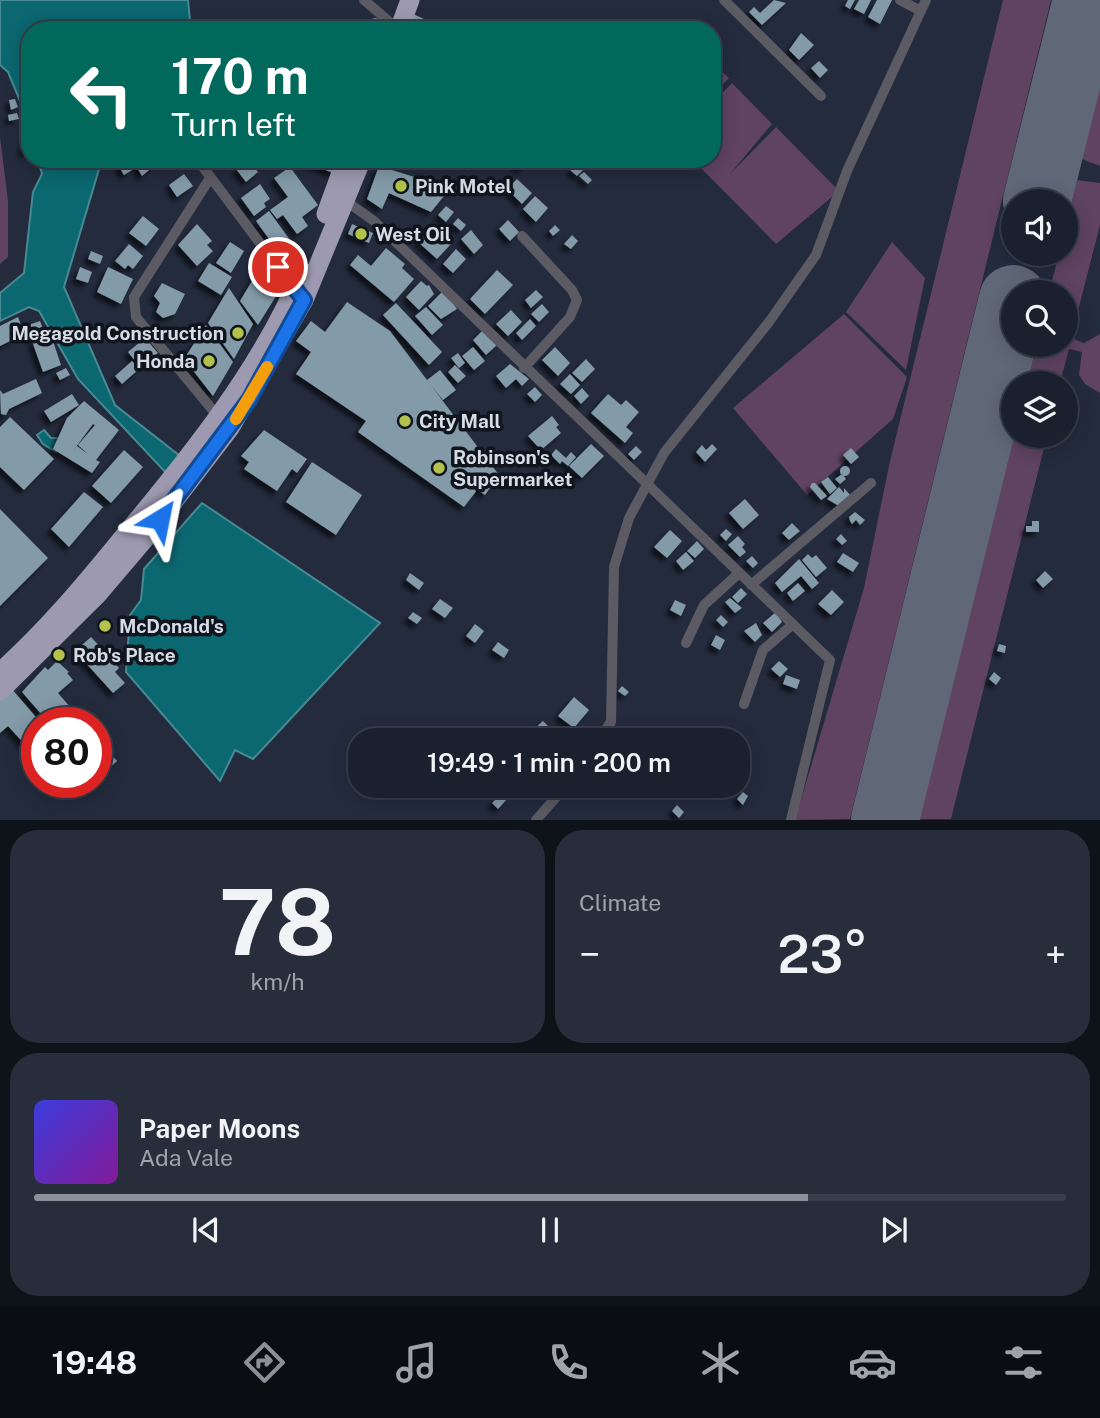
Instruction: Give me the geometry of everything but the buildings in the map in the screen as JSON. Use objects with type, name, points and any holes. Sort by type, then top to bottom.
[{"type":"highway","points":[[396,21],[398,0]]},
{"type":"highway","points":[[399,21],[410,0]]},
{"type":"highway","points":[[339,197],[344,168]]},
{"type":"highway","points":[[0,691],[105,585],[148,535],[224,423],[299,295],[339,197],[357,168]]},
{"type":"highway","points":[[0,672],[27,648],[224,423]]},
{"type":"street","points":[[364,0],[387,21]]},
{"type":"street","points":[[724,0],[821,96]]},
{"type":"street","points":[[900,0],[921,11]]},
{"type":"street","points":[[607,728],[611,722],[614,567],[629,518],[663,453],[769,322],[816,255],[847,172],[926,0]]},
{"type":"street","points":[[203,168],[299,295]]},
{"type":"street","points":[[210,178],[134,297],[136,317],[224,423]]},
{"type":"street","points":[[339,197],[374,221],[830,660],[791,820]]},
{"type":"street","points":[[522,236],[572,289],[577,300],[570,317],[524,368]]},
{"type":"street","points":[[751,585],[871,483]]},
{"type":"street","points":[[686,643],[704,605],[738,574]]},
{"type":"street","points":[[744,704],[763,650],[793,624]]},
{"type":"street","points":[[536,820],[555,798]]},
{"type":"shaded area","points":[[0,0],[188,0],[190,21],[21,21],[21,103],[8,72],[0,65]]},
{"type":"shaded area","points":[[1003,0],[1051,0],[1005,189],[1001,189],[1001,204],[850,819],[795,820],[864,588],[890,461]]},
{"type":"shaded area","points":[[721,71],[729,78],[721,86]]},
{"type":"shaded area","points":[[732,83],[772,124],[729,175],[776,127],[839,191],[776,244],[701,168],[721,168],[721,95]]},
{"type":"shaded area","points":[[1100,86],[1100,166],[1082,159]]},
{"type":"shaded area","points":[[0,137],[8,201],[8,257],[0,264]]},
{"type":"shaded area","points":[[40,168],[99,168],[64,287],[115,405],[180,456],[167,474],[78,379],[39,311],[29,307],[0,321],[0,293],[24,273],[33,192],[42,174]]},
{"type":"shaded area","points":[[1077,180],[1100,183],[1100,225],[1078,311],[1078,280],[1052,280],[1056,266],[1078,266],[1078,189],[1075,189]]},
{"type":"shaded area","points":[[892,242],[925,278],[906,370],[846,312]]},
{"type":"shaded area","points":[[844,314],[907,377],[893,419],[807,495],[733,408]]},
{"type":"shaded area","points":[[1100,334],[1100,393],[1085,384],[1079,375],[1082,352],[1078,351],[1078,341],[1084,343]]},
{"type":"shaded area","points":[[1034,357],[1067,357],[1063,371],[1030,371]]},
{"type":"shaded area","points":[[44,430],[51,438],[62,438],[56,452],[43,444],[37,435]]},
{"type":"shaded area","points":[[1011,448],[1044,448],[951,819],[920,819]]},
{"type":"shaded area","points":[[202,503],[380,623],[253,759],[235,750],[220,781],[126,672],[130,615],[141,600],[144,569]]},
{"type":"runway","points":[[1040,189],[1087,0]]},
{"type":"runway","points":[[885,820],[1001,348]]},
{"type":"slow traffic","points":[[236,419],[267,367]]},
{"type":"place","name":"Pink Motel","points":[[401,186]]},
{"type":"place","name":"West Oil","points":[[361,234]]},
{"type":"place","name":"Megagold Construction","points":[[238,333]]},
{"type":"place","name":"Honda","points":[[209,361]]},
{"type":"place","name":"City Mall","points":[[405,421]]},
{"type":"place","name":"Robinson's Supermarket","points":[[439,468]]},
{"type":"place","name":"McDonald's","points":[[105,626]]},
{"type":"place","name":"Rob's Place","points":[[59,655]]},
{"type":"route","points":[[160,519],[249,400],[304,300],[278,267]]}]
